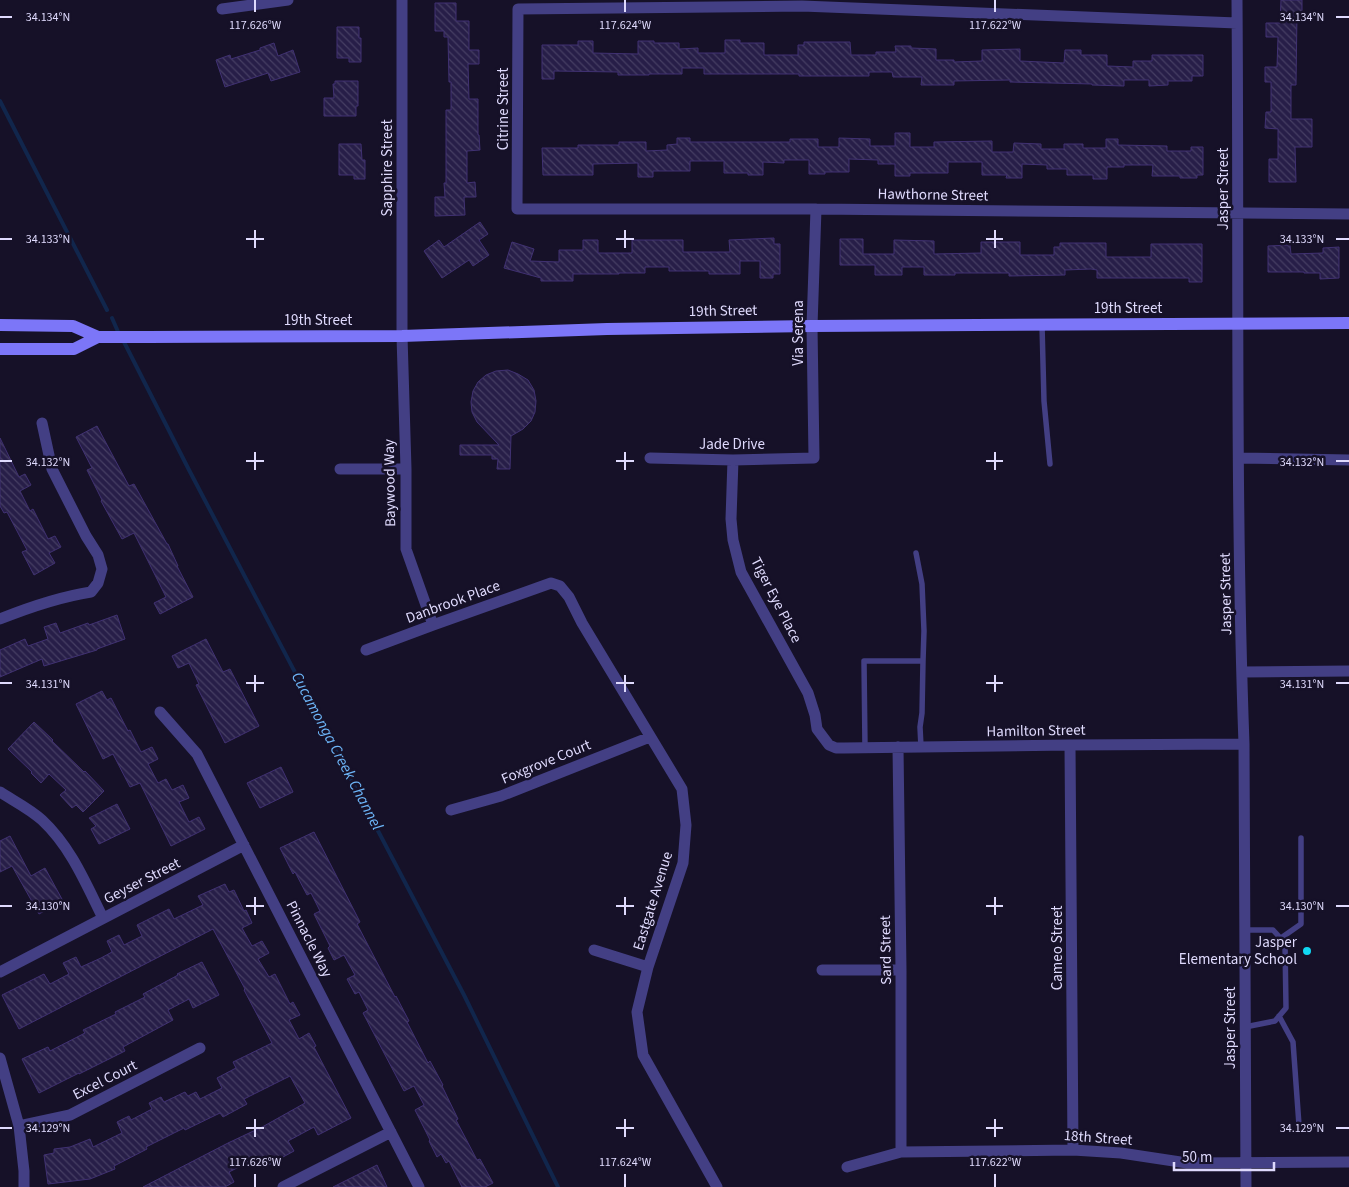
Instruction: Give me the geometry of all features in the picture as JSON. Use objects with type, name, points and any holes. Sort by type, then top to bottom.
[{"type":"main road","name":"19th Street","points":[[98,337],[402,336],[617,329],[812,326],[1349,323]]},
{"type":"main road","points":[[0,325],[73,326],[98,337]]},
{"type":"main road","points":[[0,349],[74,349],[98,337]]},
{"type":"street","points":[[222,9],[288,0]]},
{"type":"street","name":"Sapphire Street","points":[[402,0],[402,336]]},
{"type":"street","name":"Jasper Street","points":[[1237,0],[1246,1187]]},
{"type":"street","name":"Citrine Street","points":[[517,209],[518,9],[802,6],[1237,23]]},
{"type":"street","name":"Hawthorne Street","points":[[517,209],[816,209],[1349,214]]},
{"type":"street","name":"Via Serena","points":[[814,458],[812,326],[816,209]]},
{"type":"street","name":"Baywood Way","points":[[402,336],[406,469],[406,549],[433,625]]},
{"type":"street","points":[[0,618],[58,598],[91,592],[98,583],[102,569],[98,555],[86,536],[52,469],[42,423]]},
{"type":"street","name":"Jade Drive","points":[[650,458],[733,460],[814,458]]},
{"type":"street","points":[[1239,458],[1349,460]]},
{"type":"street","name":"Tiger Eye Place","points":[[733,460],[731,519],[733,540],[741,572],[808,693],[817,729],[829,745]]},
{"type":"street","points":[[340,469],[406,469]]},
{"type":"street","name":"Danbrook Place","points":[[366,650],[551,583]]},
{"type":"street","name":"Eastgate Avenue","points":[[551,583],[560,586],[568,597],[682,789],[686,825],[683,863],[648,967],[637,1012],[643,1055],[717,1187]]},
{"type":"street","points":[[1242,672],[1349,671]]},
{"type":"street","name":"Pinnacle Way","points":[[160,712],[197,754],[419,1187]]},
{"type":"street","name":"Foxgrove Court","points":[[451,810],[500,796],[650,737]]},
{"type":"street","name":"Hamilton Street","points":[[829,745],[836,748],[898,748],[1244,744]]},
{"type":"street","name":"Cameo Street","points":[[1070,745],[1073,1150]]},
{"type":"street","name":"Sard Street","points":[[898,748],[902,1152]]},
{"type":"street","points":[[0,792],[41,819],[53,831],[81,873],[103,918]]},
{"type":"street","name":"Geyser Street","points":[[0,972],[244,845]]},
{"type":"street","points":[[594,950],[648,967]]},
{"type":"street","points":[[822,970],[901,970]]},
{"type":"street","name":"Excel Court","points":[[19,1126],[70,1115],[200,1048]]},
{"type":"street","points":[[0,1058],[19,1126],[24,1187]]},
{"type":"street","points":[[283,1187],[391,1132]]},
{"type":"street","name":"18th Street","points":[[847,1166],[902,1152],[1073,1150],[1121,1153],[1188,1163],[1349,1162]]},
{"type":"lane","points":[[1042,325],[1044,401],[1050,464]]},
{"type":"lane","points":[[916,552],[922,584],[924,631],[920,747]]},
{"type":"lane","points":[[864,748],[864,661],[923,661]]},
{"type":"lane","points":[[1281,938],[1301,924],[1301,838]]},
{"type":"lane","points":[[1245,930],[1273,930],[1286,943],[1286,1008],[1275,1021],[1245,1027]]},
{"type":"lane","points":[[1279,1016],[1293,1042],[1299,1125]]},
{"type":"building","points":[[1281,0],[1302,0],[1302,13],[1297,13],[1296,85],[1291,85],[1291,119],[1312,119],[1312,147],[1295,147],[1296,182],[1269,182],[1269,159],[1278,159],[1278,129],[1265,128],[1266,112],[1271,112],[1271,82],[1265,82],[1265,67],[1277,67],[1278,37],[1266,37],[1266,23],[1280,23]]},
{"type":"building","points":[[435,3],[456,3],[456,21],[469,21],[469,50],[479,50],[479,64],[468,64],[469,99],[478,99],[480,150],[467,151],[467,183],[475,182],[476,197],[464,197],[465,215],[435,216],[435,197],[445,197],[446,110],[451,110],[451,82],[449,82],[448,37],[444,37],[444,31],[435,31]]},
{"type":"building","points":[[337,27],[359,27],[361,62],[349,62],[349,58],[337,58]]},
{"type":"building","points":[[725,40],[740,40],[740,43],[764,43],[764,55],[798,55],[798,45],[804,45],[804,42],[850,42],[851,55],[876,55],[876,52],[896,52],[895,46],[911,46],[911,48],[936,49],[936,60],[954,60],[954,62],[982,61],[982,50],[1020,49],[1020,61],[1064,63],[1065,50],[1081,50],[1081,55],[1107,55],[1107,66],[1133,67],[1133,61],[1152,61],[1152,55],[1203,55],[1203,76],[1192,76],[1192,81],[1168,81],[1168,85],[1149,86],[1149,80],[1124,80],[1124,86],[1010,82],[1010,80],[954,81],[954,85],[921,85],[922,77],[893,77],[892,72],[869,72],[869,76],[799,76],[799,74],[704,74],[704,68],[682,68],[682,74],[649,75],[618,75],[618,72],[554,71],[554,79],[542,79],[542,45],[578,45],[578,41],[593,41],[593,53],[638,54],[638,41],[654,41],[654,43],[679,43],[679,49],[698,48],[698,53],[725,53]]},
{"type":"building","points":[[274,43],[278,56],[293,50],[300,72],[271,81],[268,73],[225,87],[216,60],[230,55],[231,59],[260,50],[260,48]]},
{"type":"building","points":[[335,81],[358,81],[356,116],[324,116],[324,98],[334,98],[333,84],[335,84]]},
{"type":"building","points":[[895,133],[910,133],[910,147],[934,147],[934,142],[992,141],[992,152],[1013,152],[1014,143],[1041,144],[1041,149],[1064,149],[1064,144],[1083,144],[1083,148],[1106,148],[1106,139],[1118,139],[1118,145],[1167,146],[1167,151],[1191,151],[1191,147],[1203,147],[1203,175],[1197,175],[1197,178],[1152,176],[1153,165],[1124,165],[1124,167],[1107,167],[1107,179],[1093,179],[1093,175],[1067,175],[1067,169],[1047,169],[1047,165],[1022,164],[1022,178],[1006,178],[1007,175],[982,175],[982,162],[948,162],[948,173],[910,173],[910,176],[895,176],[895,164],[878,164],[878,160],[849,159],[849,172],[825,172],[825,174],[809,174],[809,160],[784,160],[784,163],[763,162],[763,175],[724,173],[724,161],[690,161],[690,171],[653,171],[653,177],[638,177],[638,163],[593,164],[593,175],[543,175],[542,148],[578,148],[578,145],[619,145],[619,142],[646,142],[646,151],[667,150],[667,145],[677,144],[677,138],[690,138],[690,142],[790,142],[790,139],[818,139],[818,147],[839,147],[839,138],[870,139],[870,146],[895,146]]},
{"type":"building","points":[[339,144],[361,144],[362,160],[365,160],[365,179],[354,179],[354,175],[339,175]]},
{"type":"building","points":[[480,222],[488,234],[479,240],[489,255],[473,266],[469,260],[442,278],[424,251],[439,240],[444,247]]},
{"type":"building","points":[[774,238],[774,244],[780,244],[780,274],[773,274],[773,278],[760,278],[760,261],[740,261],[740,274],[709,274],[709,271],[669,271],[669,267],[645,267],[645,273],[573,274],[573,281],[541,281],[541,278],[504,268],[512,242],[534,249],[530,261],[559,262],[559,250],[583,250],[583,240],[598,240],[598,253],[632,253],[632,240],[683,240],[683,252],[730,252],[729,240]]},
{"type":"building","points":[[840,239],[863,239],[863,254],[894,254],[894,240],[934,241],[934,254],[981,253],[981,242],[1020,242],[1020,255],[1054,255],[1054,247],[1060,247],[1060,243],[1106,243],[1106,257],[1151,257],[1151,244],[1202,244],[1202,282],[1189,282],[1189,278],[1097,278],[1097,270],[1091,269],[1065,270],[1065,275],[1009,276],[1009,273],[924,275],[924,267],[902,267],[902,275],[875,275],[875,265],[840,265]]},
{"type":"building","points":[[1290,245],[1291,254],[1323,253],[1323,248],[1339,247],[1339,278],[1320,279],[1320,273],[1268,272],[1268,246]]},
{"type":"building","points":[[508,370],[528,380],[534,390],[535,412],[531,421],[523,429],[511,436],[510,469],[497,469],[498,459],[492,459],[492,455],[460,455],[460,445],[499,445],[477,422],[472,412],[471,402],[473,391],[478,382],[486,375],[496,371]]},
{"type":"building","points":[[97,426],[129,486],[134,484],[168,544],[193,597],[160,614],[154,603],[166,597],[134,533],[122,539],[101,501],[87,470],[92,468],[76,437]]},
{"type":"building","points":[[0,438],[19,477],[25,474],[31,485],[20,491],[30,511],[33,509],[48,539],[55,536],[61,547],[49,553],[55,563],[34,575],[22,552],[27,550],[7,512],[4,513],[0,506]]},
{"type":"building","points":[[117,615],[125,639],[97,650],[44,666],[42,659],[0,677],[0,650],[25,639],[28,646],[48,639],[44,627],[56,623],[60,633]]},
{"type":"building","points":[[206,639],[223,672],[230,669],[259,726],[225,743],[196,685],[199,684],[189,663],[178,668],[172,656]]},
{"type":"building","points":[[102,691],[107,700],[111,698],[141,752],[152,747],[158,759],[148,764],[158,783],[166,779],[172,790],[183,785],[189,798],[179,802],[189,822],[199,817],[205,829],[171,846],[140,783],[130,787],[113,754],[103,759],[76,704]]},
{"type":"building","points":[[34,722],[104,791],[83,812],[76,805],[72,808],[60,795],[66,790],[49,774],[41,783],[8,749]]},
{"type":"building","points":[[281,767],[293,792],[260,808],[247,783]]},
{"type":"building","points":[[117,804],[130,829],[99,844],[91,829],[96,826],[89,818]]},
{"type":"building","points":[[314,832],[360,922],[357,924],[409,1021],[407,1022],[428,1063],[430,1061],[443,1085],[458,1119],[456,1120],[477,1160],[480,1159],[493,1183],[485,1187],[462,1187],[449,1161],[446,1163],[441,1154],[437,1157],[415,1110],[424,1105],[414,1086],[404,1091],[363,1013],[368,1010],[359,992],[355,994],[347,979],[355,975],[344,955],[334,960],[328,948],[330,946],[314,914],[320,911],[311,893],[307,895],[295,872],[293,874],[280,848]]},
{"type":"building","points":[[10,836],[31,876],[45,868],[63,901],[39,914],[12,866],[0,872],[0,841]]},
{"type":"building","points":[[225,884],[229,892],[234,890],[252,923],[242,928],[252,946],[262,941],[269,953],[258,959],[269,977],[275,974],[290,1004],[293,1002],[300,1015],[289,1020],[299,1039],[309,1033],[316,1046],[314,1047],[351,1118],[318,1135],[314,1127],[288,1141],[294,1151],[263,1168],[257,1158],[229,1172],[234,1182],[225,1187],[143,1187],[264,1126],[305,1103],[290,1076],[244,1099],[247,1104],[223,1117],[220,1113],[146,1147],[147,1149],[114,1166],[115,1169],[90,1179],[48,1184],[44,1155],[54,1153],[54,1149],[70,1147],[90,1139],[93,1147],[122,1133],[117,1122],[129,1116],[131,1120],[152,1109],[149,1103],[161,1097],[164,1102],[185,1092],[188,1096],[196,1092],[200,1099],[222,1088],[217,1078],[236,1068],[233,1062],[272,1043],[213,929],[19,1029],[2,995],[44,974],[50,984],[69,974],[63,963],[76,957],[81,967],[101,958],[112,952],[107,941],[119,935],[124,945],[142,936],[137,925],[169,909],[174,919],[203,905],[198,896]]},
{"type":"building","points":[[202,962],[219,995],[193,1008],[189,999],[168,1010],[173,1020],[123,1047],[125,1051],[39,1093],[22,1059],[48,1047],[50,1051],[85,1033],[83,1030],[116,1014],[115,1012],[145,997],[143,994]]},
{"type":"building","points":[[377,1165],[387,1187],[333,1187]]},
{"type":"waterway","name":"Cucamonga Creek Channel","points":[[0,101],[107,310]]},
{"type":"waterway","name":"Cucamonga Creek Channel","points":[[112,318],[119,334]]},
{"type":"waterway","name":"Cucamonga Creek Channel","points":[[123,340],[464,995],[558,1187]]},
{"type":"place","name":"Jasper Elementary School","points":[[1307,951]]}]
